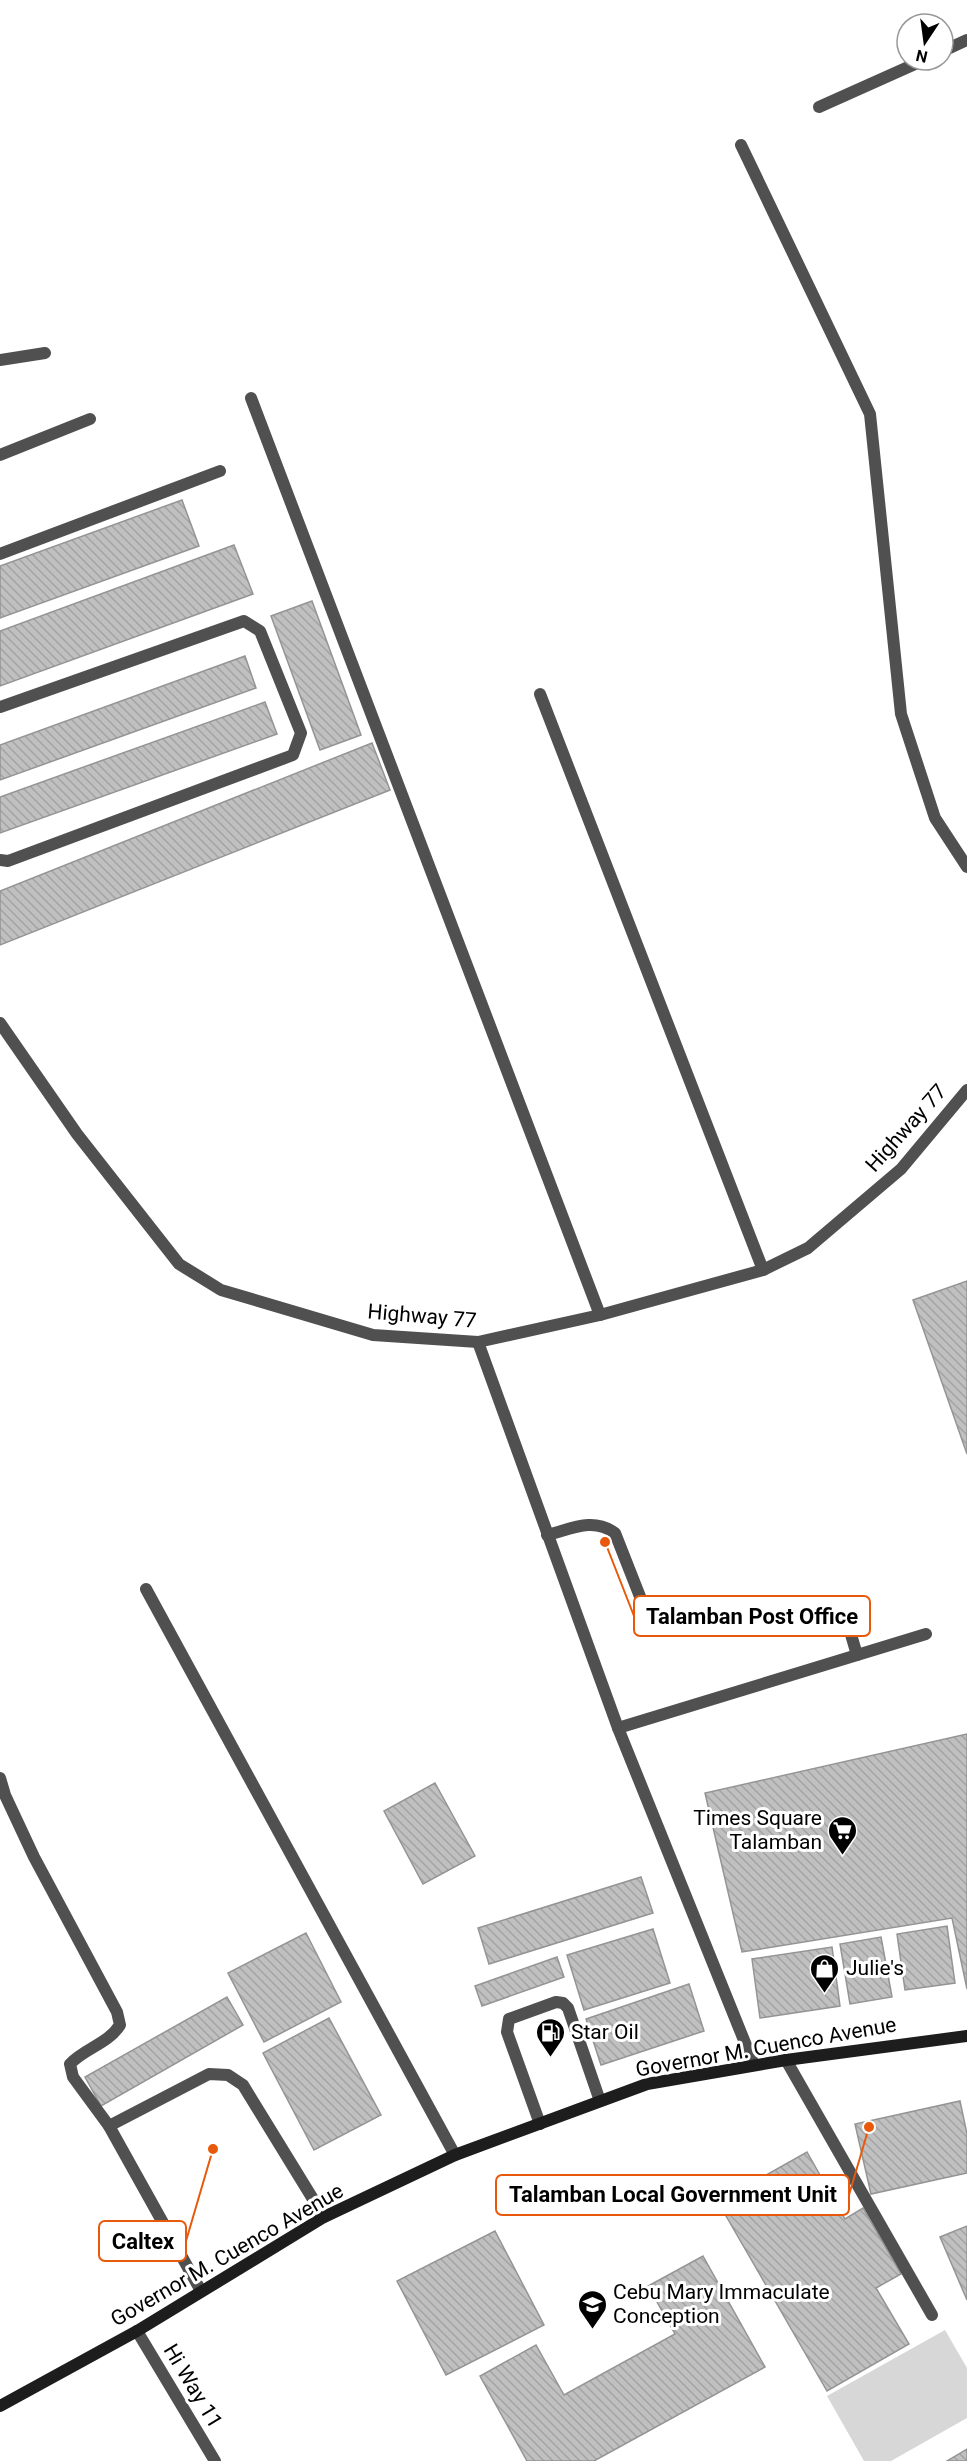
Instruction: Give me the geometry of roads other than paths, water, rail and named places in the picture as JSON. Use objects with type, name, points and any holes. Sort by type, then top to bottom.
[{"type":"main road","name":"Governor M. Cuenco Avenue","points":[[0,2406],[137,2331],[324,2217],[454,2155],[647,2084],[786,2060],[967,2036]]},
{"type":"street","points":[[819,108],[898,72]]},
{"type":"street","points":[[741,146],[870,414],[901,714],[935,818],[967,867]]},
{"type":"street","points":[[0,360],[45,353]]},
{"type":"street","points":[[251,398],[600,1315]]},
{"type":"street","points":[[0,455],[90,419]]},
{"type":"street","points":[[0,554],[220,471]]},
{"type":"street","points":[[0,707],[244,621],[260,631],[301,734],[293,755],[8,861],[0,860]]},
{"type":"street","points":[[540,693],[763,1270]]},
{"type":"street","name":"Highway 77","points":[[0,1023],[77,1134],[179,1264],[221,1290],[373,1335],[478,1342],[600,1315],[763,1270],[808,1248],[901,1169],[967,1090]]},
{"type":"street","points":[[478,1342],[618,1728],[754,2065]]},
{"type":"street","points":[[547,1535],[591,1523],[605,1526],[615,1533],[650,1622]]},
{"type":"street","points":[[146,1589],[454,2155]]},
{"type":"street","points":[[843,1607],[857,1655]]},
{"type":"street","points":[[618,1728],[926,1634]]},
{"type":"street","points":[[0,1778],[5,1795],[34,1857],[117,2012],[120,2025],[113,2036],[78,2055],[70,2064],[73,2077],[109,2126],[201,2291]]},
{"type":"street","points":[[540,2124],[507,2032],[509,2019],[556,2002],[563,2003],[568,2008],[600,2101]]},
{"type":"street","points":[[786,2060],[932,2315]]},
{"type":"street","points":[[109,2126],[209,2074],[228,2075],[243,2085],[324,2217]]},
{"type":"street","name":"Hi Way 11","points":[[137,2331],[215,2461]]},
{"type":"place","name":"Talamban Post Office","points":[[605,1542]]},
{"type":"place","name":"Times Square Talamban","points":[[843,1856]]},
{"type":"place","name":"Julie's","points":[[825,1994]]},
{"type":"place","name":"Star Oil","points":[[550,2058]]},
{"type":"place","name":"Talamban Local Government Unit","points":[[869,2127]]},
{"type":"place","name":"Caltex","points":[[213,2149]]},
{"type":"place","name":"Cebu Mary Immaculate Conception","points":[[592,2330]]}]
